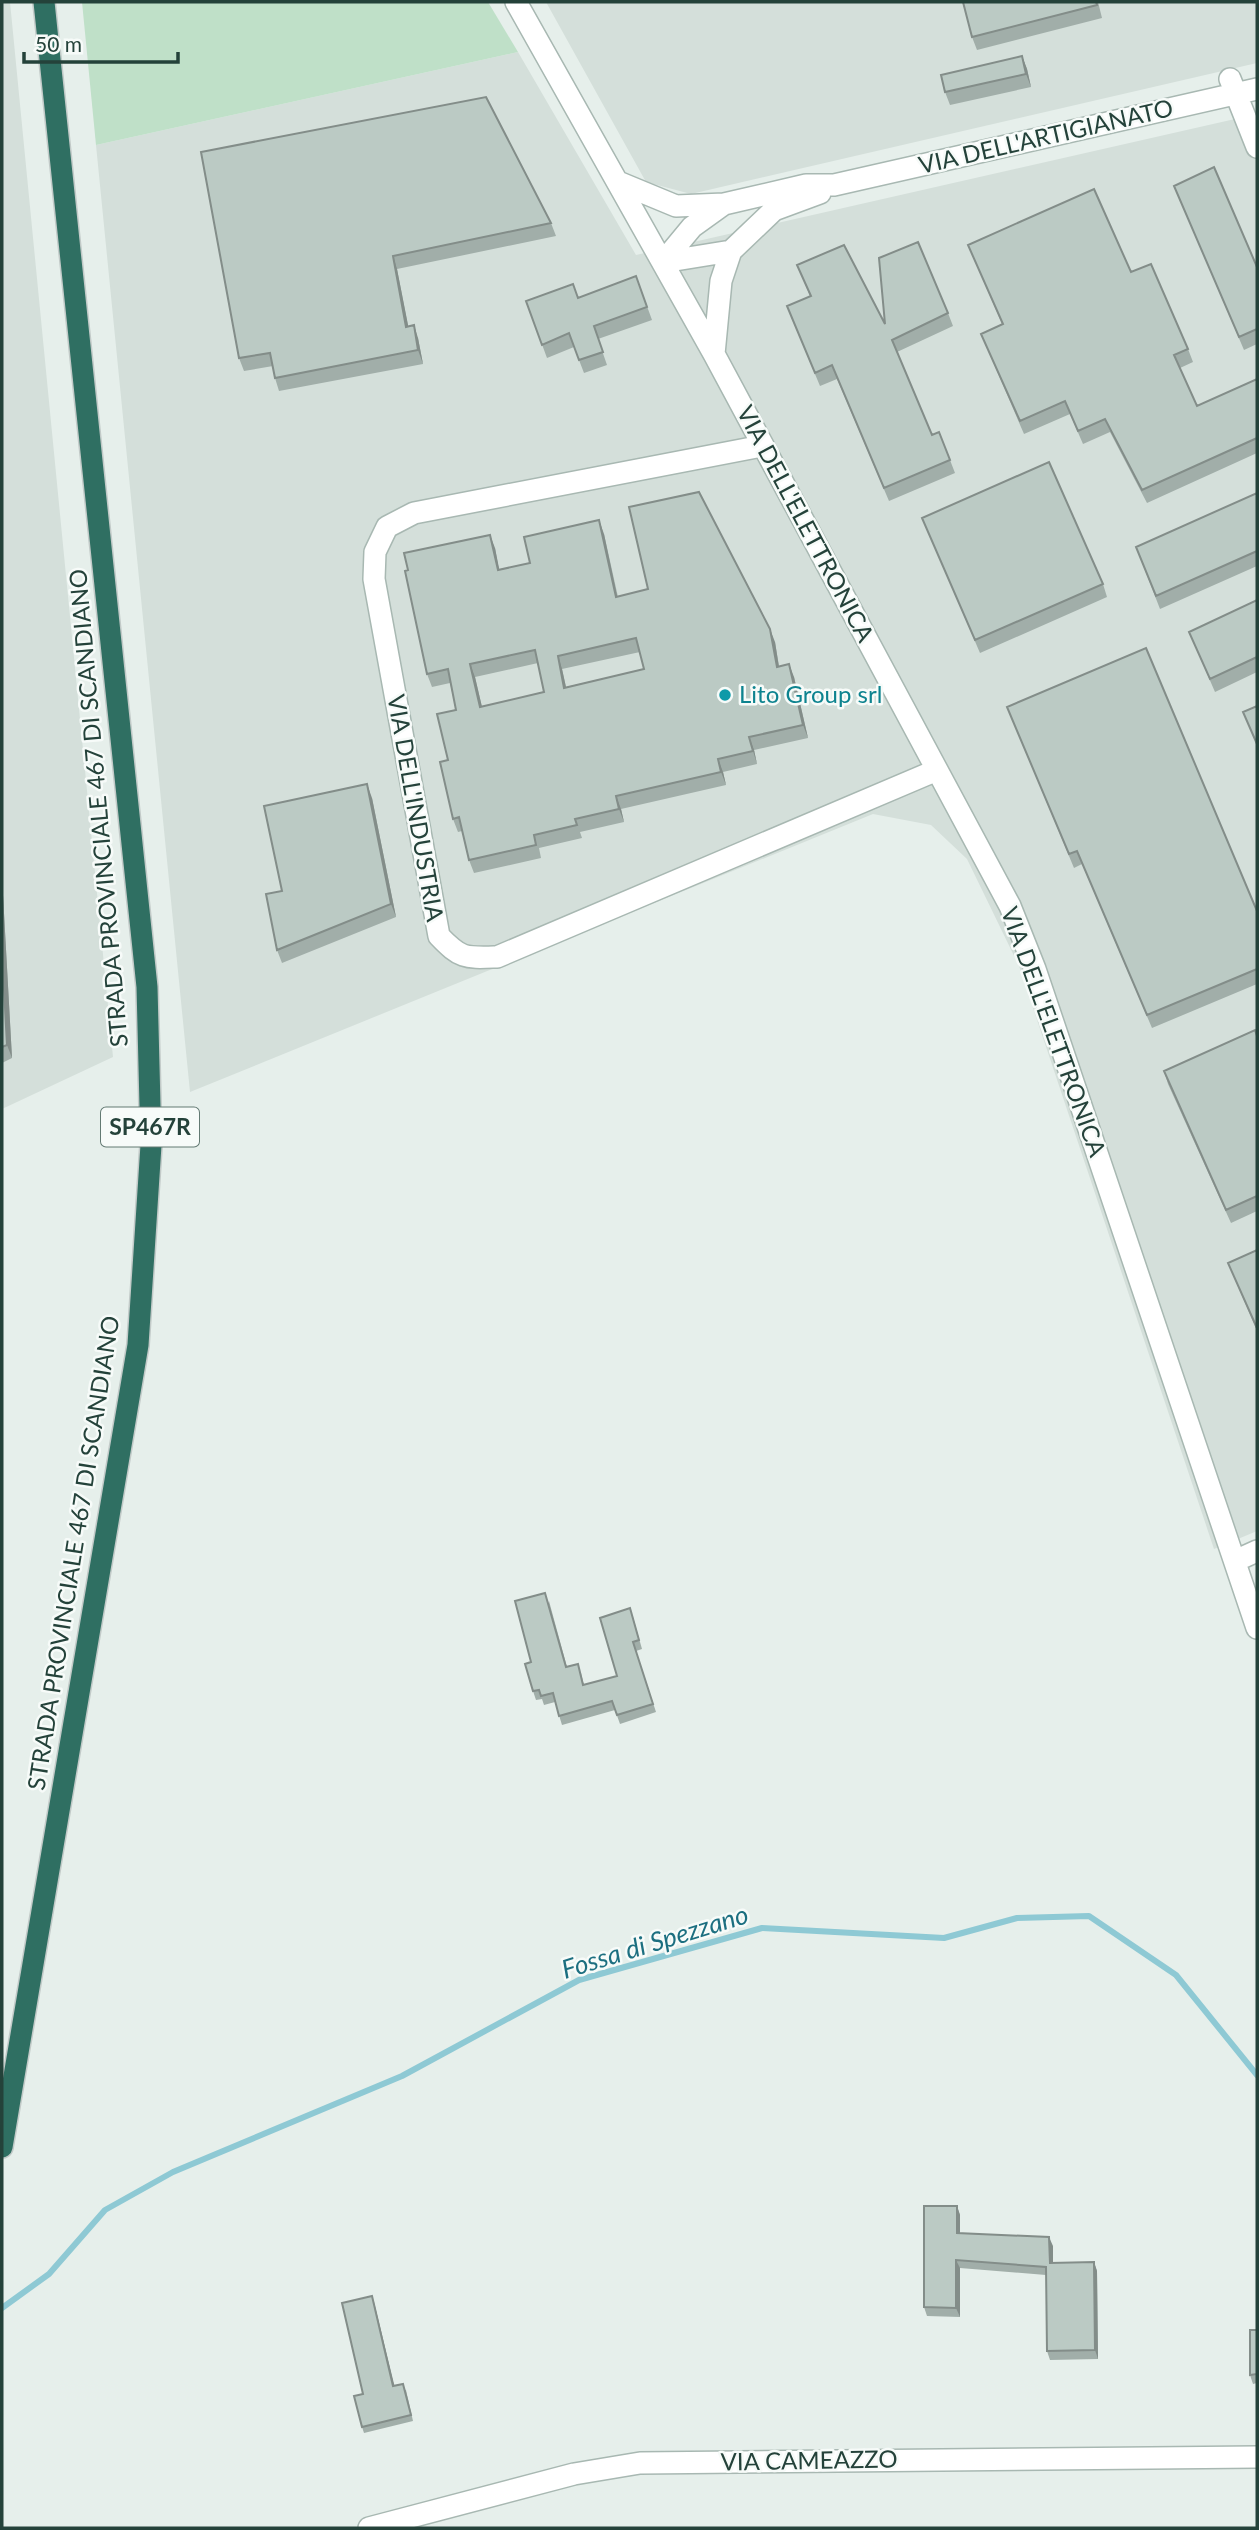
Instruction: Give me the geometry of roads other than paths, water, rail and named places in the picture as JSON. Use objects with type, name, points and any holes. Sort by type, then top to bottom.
[{"type":"highway","name":"STRADA PROVINCIALE 467 DI SCANDIANO","points":[[2,2147],[138,1345],[151,1145],[147,987],[44,2]]},
{"type":"street","name":"VIA DELL'ELETTRONICA","points":[[516,2],[714,354],[1010,906],[1035,969],[1257,1628]]},
{"type":"street","name":"VIA DELL'ARTIGIANATO","points":[[618,182],[676,206],[724,204],[806,186],[834,185],[1233,86],[1257,89]]},
{"type":"street","points":[[1233,86],[1257,147]]},
{"type":"street","name":"VIA DELL'ARTIGIANATO","points":[[714,354],[721,281],[731,251],[774,210],[810,198],[834,185]]},
{"type":"street","name":"VIA DELL'ARTIGIANATO","points":[[663,262],[692,227],[724,204]]},
{"type":"street","points":[[663,262],[731,251]]},
{"type":"street","name":"VIA DELL'INDUSTRIA","points":[[762,446],[414,513],[387,527],[375,552],[374,579],[439,936],[456,954],[474,958],[497,957],[937,770]]},
{"type":"street","points":[[1235,1561],[1257,1551]]},
{"type":"street","name":"VIA CAMEAZZO","points":[[369,2528],[574,2474],[640,2463],[1257,2456]]},
{"type":"waterway","name":"Fossa di Spezzano","points":[[2,2308],[49,2274],[105,2210],[173,2172],[402,2076],[579,1980],[762,1928],[944,1938],[1017,1918],[1089,1916],[1176,1975],[1257,2075]]},
{"type":"place","name":"Lito Group srl","points":[[725,695]]}]
